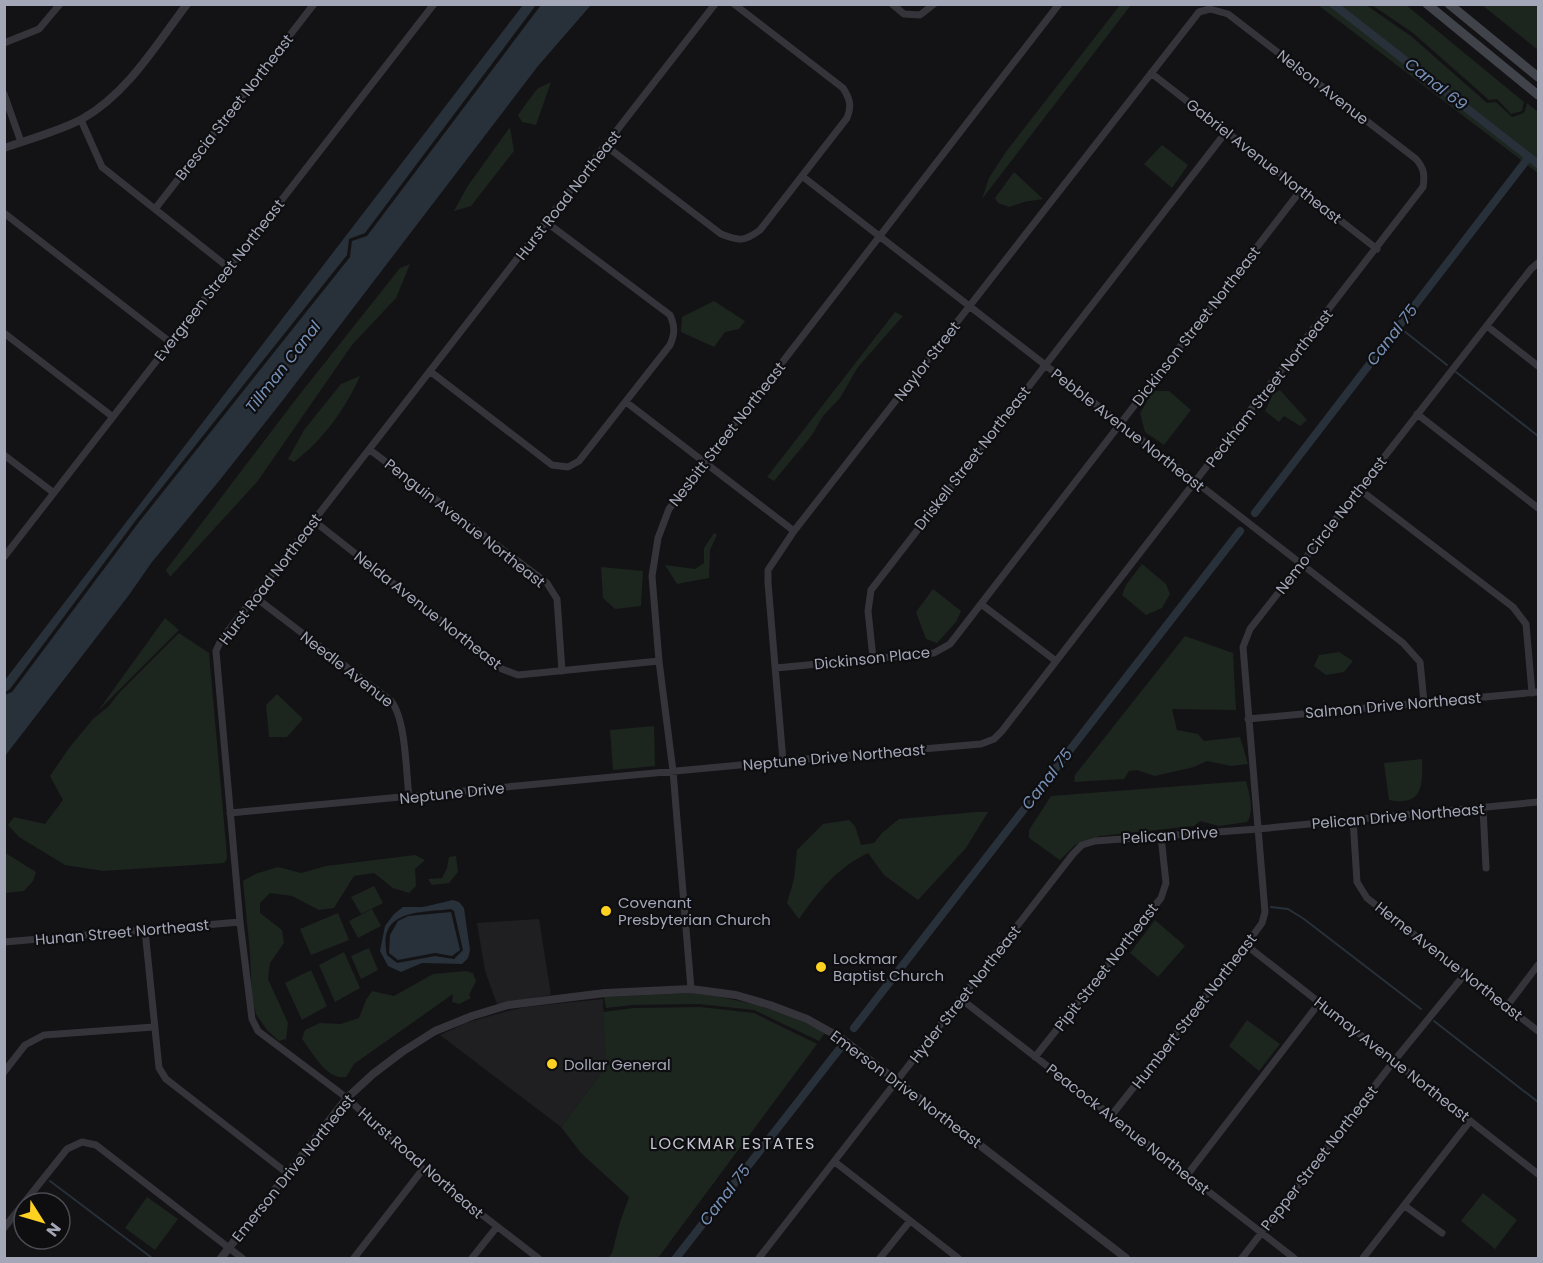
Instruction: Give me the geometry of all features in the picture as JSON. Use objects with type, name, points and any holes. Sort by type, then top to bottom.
[{"type":"main road","points":[[1427,4],[1539,95]]},
{"type":"main road","points":[[1449,4],[1539,77]]},
{"type":"street","points":[[4,43],[39,29],[60,4]]},
{"type":"street","points":[[4,148],[81,120],[112,98],[128,81],[187,4]]},
{"type":"street","name":"Brescia Street Northeast","points":[[154,210],[314,4]]},
{"type":"street","name":"Evergreen Street Northeast","points":[[4,557],[434,4]]},
{"type":"street","name":"Hurst Road Northeast","points":[[538,1258],[496,1228],[423,1169],[347,1098],[258,1031],[251,1019],[216,651],[221,640],[715,4]]},
{"type":"street","points":[[606,146],[721,234],[736,240],[750,238],[760,230],[847,118],[850,99],[843,88],[734,4]]},
{"type":"street","points":[[892,4],[904,14],[921,15],[934,4]]},
{"type":"street","name":"Nesbitt Street Northeast","points":[[691,989],[673,771],[659,661],[652,576],[658,538],[669,509],[1059,4]]},
{"type":"street","name":"Naylor Street","points":[[783,761],[768,570],[794,531],[1198,12],[1210,9]]},
{"type":"street","name":"Nelson Avenue","points":[[1210,9],[1228,14],[1416,159],[1422,166],[1425,176]]},
{"type":"street","name":"Gabriel Avenue Northeast","points":[[1151,73],[1377,249]]},
{"type":"street","points":[[4,94],[21,142]]},
{"type":"street","points":[[81,120],[102,167],[229,268]]},
{"type":"street","name":"Driskell Street Northeast","points":[[873,658],[868,611],[871,590],[1226,132]]},
{"type":"street","name":"Pebble Avenue Northeast","points":[[802,176],[1410,650],[1420,662],[1424,702]]},
{"type":"street","name":"Peckham Street Northeast","points":[[994,739],[1377,249],[1424,187],[1425,176]]},
{"type":"street","name":"Dickinson Street Northeast","points":[[981,604],[1301,190]]},
{"type":"street","points":[[4,213],[170,342]]},
{"type":"street","points":[[431,372],[552,465],[568,467],[579,461],[670,345],[674,336],[674,324],[670,315],[546,222]]},
{"type":"street","name":"Nemo Circle Northeast","points":[[1258,829],[1243,647],[1250,629],[1531,268],[1539,263]]},
{"type":"street","points":[[1487,326],[1539,366]]},
{"type":"street","points":[[4,333],[113,417]]},
{"type":"street","points":[[626,402],[794,531]]},
{"type":"street","points":[[1418,414],[1539,508]]},
{"type":"street","name":"Penguin Avenue Northeast","points":[[370,450],[547,583],[556,599],[562,671]]},
{"type":"street","points":[[4,455],[54,493]]},
{"type":"street","points":[[1359,489],[1513,606],[1526,624],[1535,692]]},
{"type":"street","name":"Nelda Avenue Northeast","points":[[314,521],[502,669],[518,675],[659,661]]},
{"type":"street","name":"Needle Avenue","points":[[255,597],[391,701],[397,708],[401,721],[409,797]]},
{"type":"street","points":[[981,604],[1056,661]]},
{"type":"street","name":"Dickinson Place","points":[[776,668],[934,653],[950,644],[981,604]]},
{"type":"street","name":"Salmon Drive Northeast","points":[[1248,719],[1535,692]]},
{"type":"street","name":"Neptune Drive Northeast","points":[[673,771],[981,744],[994,739]]},
{"type":"street","name":"Neptune Drive","points":[[230,813],[673,771]]},
{"type":"street","name":"Pelican Drive Northeast","points":[[1258,829],[1539,802]]},
{"type":"street","points":[[1483,808],[1486,868]]},
{"type":"street","name":"Herne Avenue Northeast","points":[[1353,819],[1357,882],[1367,898],[1539,1031]]},
{"type":"street","name":"Pelican Drive","points":[[1082,845],[1095,841],[1258,829]]},
{"type":"street","name":"Humbert Street Northeast","points":[[1112,1116],[1262,923],[1265,912],[1258,829]]},
{"type":"street","name":"Pipit Street Northeast","points":[[1035,1057],[1161,898],[1166,883],[1161,836]]},
{"type":"street","name":"Hyder Street Northeast","points":[[759,1258],[1082,845]]},
{"type":"street","name":"Hunan Street Northeast","points":[[4,942],[240,922]]},
{"type":"street","points":[[145,930],[159,1068],[166,1079],[287,1173]]},
{"type":"street","name":"Humay Avenue Northeast","points":[[1246,945],[1539,1174]]},
{"type":"street","points":[[1507,1006],[1539,965]]},
{"type":"street","name":"Pepper Street Northeast","points":[[1242,1258],[1394,1061],[1465,974]]},
{"type":"street","name":"Emerson Drive Northeast","points":[[221,1258],[347,1098],[373,1074],[435,1031],[508,1005],[605,993],[691,989],[736,995],[770,1005],[807,1019],[841,1038],[1126,1258]]},
{"type":"street","name":"Peacock Avenue Northeast","points":[[961,999],[1294,1258]]},
{"type":"street","points":[[1187,1175],[1320,1002]]},
{"type":"street","points":[[4,1072],[25,1045],[44,1035],[154,1027]]},
{"type":"street","points":[[1363,1258],[1470,1121]]},
{"type":"street","points":[[4,1228],[66,1149],[82,1142],[96,1145],[242,1258]]},
{"type":"street","points":[[835,1162],[958,1258]]},
{"type":"street","points":[[354,1258],[423,1169]]},
{"type":"street","points":[[1405,1206],[1442,1233]]},
{"type":"street","points":[[880,1258],[910,1221]]},
{"type":"street","points":[[472,1258],[496,1228]]},
{"type":"shaded area","points":[[1120,5],[1131,5],[982,199],[989,178],[1005,153]]},
{"type":"shaded area","points":[[1318,5],[1366,5],[1411,36],[1487,103],[1496,102],[1512,117],[1524,113],[1527,103],[1538,112],[1538,173]]},
{"type":"shaded area","points":[[1372,5],[1406,5],[1524,102],[1522,111],[1511,114],[1497,99],[1489,100],[1413,33]]},
{"type":"shaded area","points":[[1482,5],[1538,5],[1538,50]]},
{"type":"shaded area","points":[[551,82],[536,125],[522,122],[518,115],[537,89]]},
{"type":"shaded area","points":[[510,127],[514,151],[471,206],[454,211],[467,187]]},
{"type":"shaded area","points":[[1162,145],[1188,165],[1172,188],[1144,164]]},
{"type":"shaded area","points":[[1014,172],[1043,199],[1009,207],[998,203],[995,198]]},
{"type":"shaded area","points":[[410,264],[396,298],[352,345],[257,482],[170,577],[166,570],[296,399],[400,268]]},
{"type":"shaded area","points":[[714,301],[745,321],[739,329],[725,332],[714,347],[681,332],[682,317]]},
{"type":"shaded area","points":[[895,312],[903,316],[858,367],[840,398],[823,416],[812,435],[774,481],[767,477]]},
{"type":"shaded area","points":[[360,376],[348,400],[324,434],[294,462],[288,459],[304,430],[341,384]]},
{"type":"shaded area","points":[[1280,390],[1307,420],[1300,426],[1284,416],[1279,422],[1265,411],[1273,394]]},
{"type":"shaded area","points":[[1153,391],[1169,391],[1191,410],[1164,445],[1145,432],[1140,413]]},
{"type":"shaded area","points":[[714,533],[717,535],[710,550],[709,578],[677,584],[665,565],[695,569],[704,563],[704,548]]},
{"type":"shaded area","points":[[1142,564],[1166,584],[1170,594],[1162,608],[1146,615],[1122,595],[1126,585]]},
{"type":"shaded area","points":[[601,567],[643,571],[641,606],[615,609],[603,598]]},
{"type":"shaded area","points":[[933,589],[961,611],[956,622],[937,643],[926,639],[916,612]]},
{"type":"shaded area","points":[[165,618],[179,630],[98,711]]},
{"type":"shaded area","points":[[179,633],[209,653],[226,844],[227,859],[224,863],[103,871],[65,865],[19,837],[8,825],[14,817],[45,824],[63,800],[50,776],[69,748],[93,719],[109,706],[118,694]]},
{"type":"shaded area","points":[[1185,636],[1233,653],[1236,710],[1172,709],[1177,730],[1198,734],[1204,741],[1240,737],[1248,764],[1231,766],[1207,761],[1194,767],[1155,776],[1137,770],[1129,771],[1124,779],[1074,782],[1075,775]]},
{"type":"shaded area","points":[[1339,652],[1353,661],[1344,672],[1326,675],[1314,666],[1319,655]]},
{"type":"shaded area","points":[[277,694],[303,719],[287,737],[269,737],[266,705]]},
{"type":"shaded area","points":[[654,726],[655,766],[613,770],[610,730]]},
{"type":"shaded area","points":[[1422,759],[1421,785],[1415,797],[1409,800],[1389,800],[1384,763]]},
{"type":"shaded area","points":[[1246,781],[1251,807],[1247,822],[1219,826],[1200,821],[1194,826],[1100,836],[1075,845],[1060,860],[1029,838],[1029,830],[1051,796]]},
{"type":"shaded area","points":[[988,812],[966,848],[918,900],[884,875],[868,853],[838,873],[813,899],[799,919],[787,903],[794,879],[797,850],[823,824],[849,820],[855,826],[861,845],[874,843],[899,819]]},
{"type":"shaded area","points":[[4,852],[36,872],[33,881],[24,891],[5,893]]},
{"type":"shaded area","points":[[415,855],[425,860],[415,869],[416,886],[409,893],[393,888],[374,873],[354,876],[334,908],[319,910],[292,896],[270,893],[260,903],[260,913],[282,930],[284,943],[270,963],[268,979],[288,1023],[286,1039],[279,1041],[267,1030],[256,1014],[252,997],[243,881],[255,874],[278,867],[301,873],[326,866]]},
{"type":"shaded area","points":[[456,856],[458,872],[449,883],[432,885],[428,879],[442,878],[449,857]]},
{"type":"shaded area","points":[[374,886],[383,903],[361,914],[351,897]]},
{"type":"shaded area","points":[[372,909],[381,926],[358,938],[349,921]]},
{"type":"shaded area","points":[[338,913],[349,940],[311,955],[300,929]]},
{"type":"shaded area","points":[[539,919],[551,995],[497,1004],[485,971],[477,923]]},
{"type":"shaded area","points":[[1155,920],[1185,946],[1158,977],[1130,953]]},
{"type":"shaded area","points":[[369,948],[378,970],[361,979],[351,956]]},
{"type":"shaded area","points":[[344,952],[360,988],[335,1002],[319,965]]},
{"type":"shaded area","points":[[311,970],[327,1006],[302,1020],[285,983]]},
{"type":"shaded area","points":[[466,971],[473,973],[476,981],[469,995],[471,998],[459,1004],[452,1002],[453,994],[354,1064],[346,1077],[339,1077],[326,1070],[302,1039],[305,1030],[320,1023],[341,1024],[359,1018],[372,991],[394,996],[433,974]]},
{"type":"shaded area","points":[[692,993],[727,998],[777,1011],[825,1033],[819,1041],[754,1010],[699,1004],[632,1005],[606,1008],[604,997]]},
{"type":"shaded area","points":[[603,999],[606,1066],[561,1127],[440,1035],[466,1023],[526,1007]]},
{"type":"shaded area","points":[[700,1007],[754,1013],[817,1044],[658,1258],[608,1258],[612,1253],[629,1197],[581,1153],[561,1127],[606,1066],[603,1012],[633,1008]]},
{"type":"shaded area","points":[[1247,1020],[1280,1044],[1259,1071],[1229,1046]]},
{"type":"shaded area","points":[[1483,1193],[1517,1220],[1495,1249],[1461,1221]]},
{"type":"shaded area","points":[[147,1197],[178,1219],[155,1250],[125,1228]]},
{"type":"water","points":[[523,5],[536,5],[365,233],[349,239],[347,255],[136,520],[10,689],[5,692],[5,680]]},
{"type":"water","name":"Tillman Canal","points":[[541,5],[591,5],[538,66],[283,400],[152,562],[5,756],[5,695],[12,692],[139,522],[350,257],[352,241],[367,236]]},
{"type":"water","points":[[453,900],[459,902],[464,908],[470,950],[468,958],[462,964],[422,963],[401,972],[388,966],[380,951],[385,926],[403,907],[423,907]],"holes":[[[451,909],[454,911],[463,950],[454,959],[435,956],[397,963],[387,955],[388,929],[395,921],[414,913]]]},
{"type":"water","points":[[451,912],[460,950],[452,956],[435,953],[398,960],[389,953],[390,935],[398,921],[408,916]]},
{"type":"waterway","name":"Canal 69","points":[[1333,4],[1538,164]]},
{"type":"waterway","name":"Canal 75","points":[[1255,513],[1529,157]]},
{"type":"waterway","points":[[1399,327],[1447,365]]},
{"type":"waterway","points":[[1456,372],[1538,436]]},
{"type":"waterway","name":"Canal 75","points":[[854,1028],[1240,531]]},
{"type":"waterway","points":[[1271,907],[1288,909],[1304,919],[1421,1009]]},
{"type":"waterway","points":[[1434,1021],[1538,1102]]},
{"type":"waterway","name":"Canal 75","points":[[676,1258],[841,1047]]},
{"type":"waterway","points":[[50,1181],[152,1258]]},
{"type":"place","name":"Covenant Presbyterian Church","points":[[606,911]]},
{"type":"place","name":"Lockmar Baptist Church","points":[[821,967]]},
{"type":"place","name":"Dollar General","points":[[552,1064]]},
{"type":"district","name":"LOCKMAR ESTATES","points":[[733,1143]]}]
